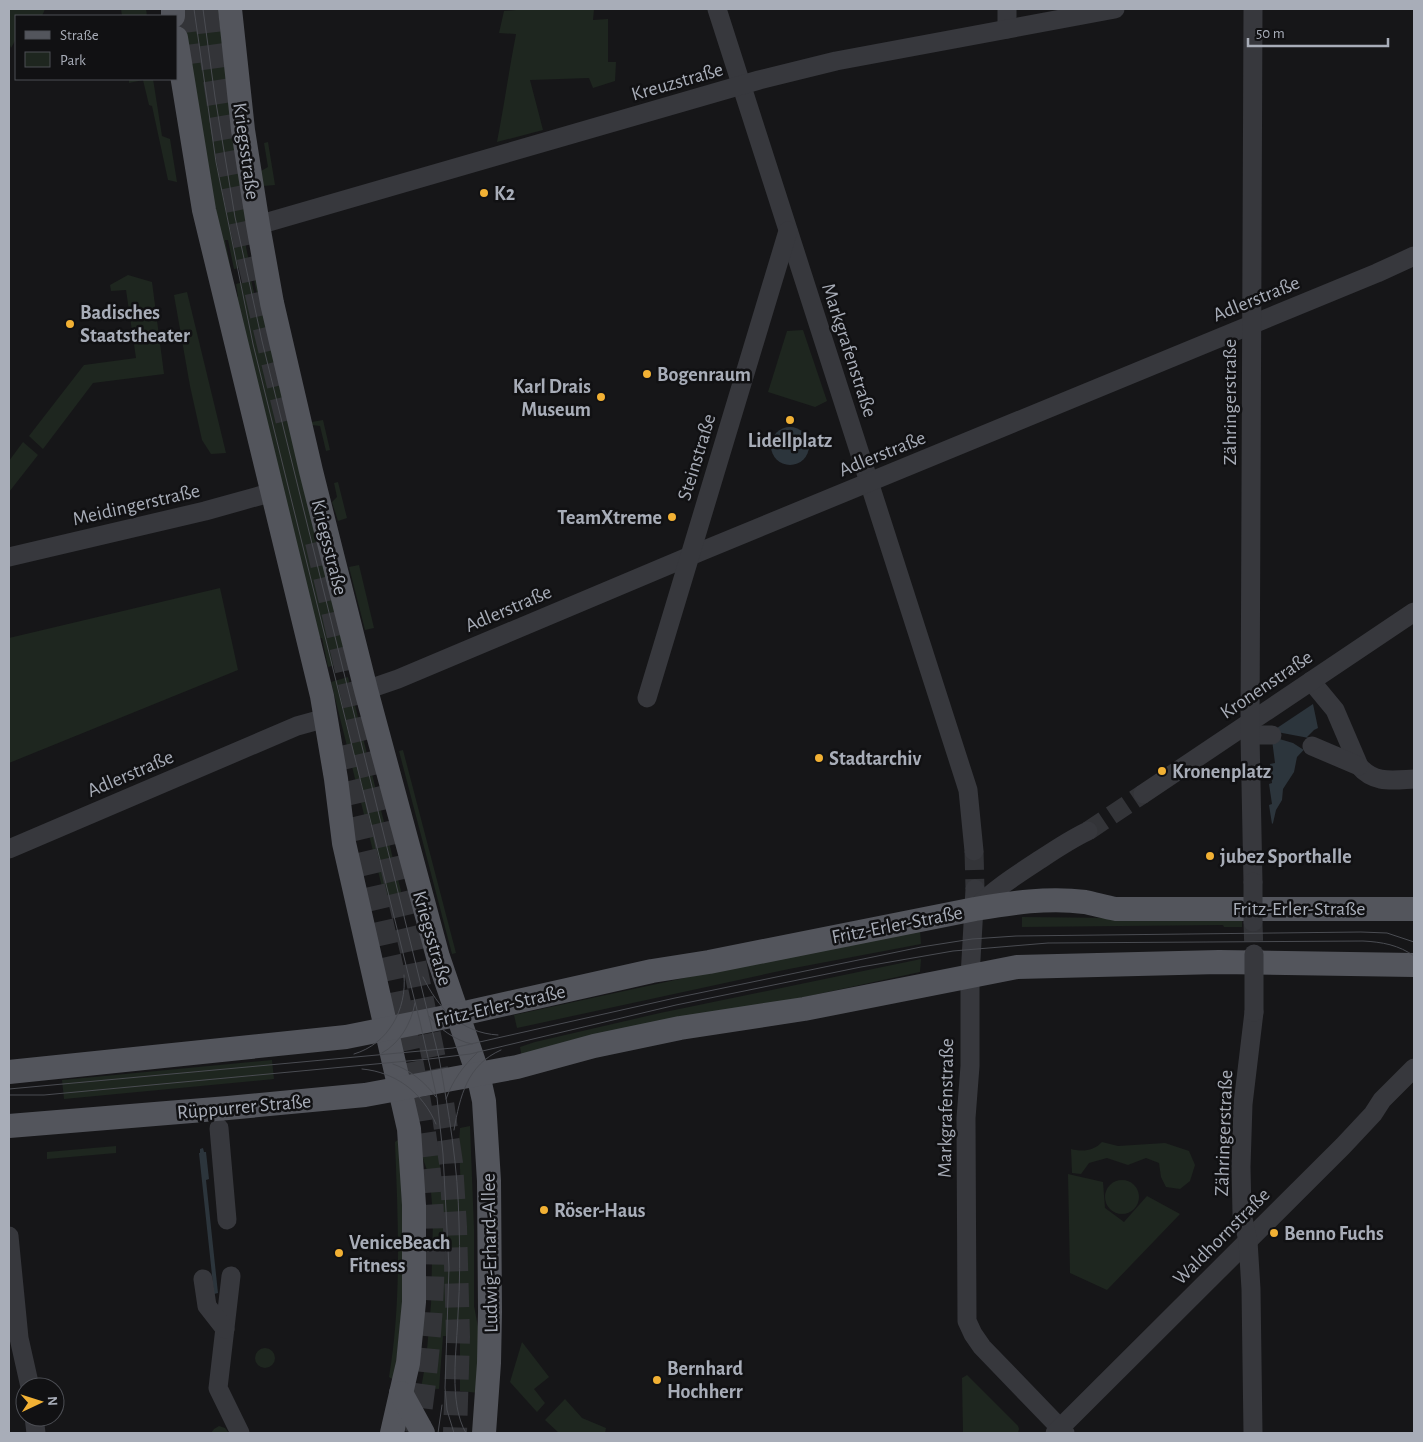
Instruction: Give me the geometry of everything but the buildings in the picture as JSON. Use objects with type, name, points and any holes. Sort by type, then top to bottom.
[{"type":"main road","name":"Kriegsstraße","points":[[230,9],[243,130],[258,225],[272,303],[309,462],[366,690],[438,957],[456,1015],[478,1074]]},
{"type":"main road","points":[[178,50],[204,210],[326,718],[344,843],[409,1129],[415,1255],[411,1334],[408,1363],[392,1433]]},
{"type":"main road","name":"Fritz-Erler-Straße","points":[[387,1029],[652,971],[709,962],[975,899],[1016,902],[1084,902],[1116,909],[1414,909]]},
{"type":"main road","points":[[478,1074],[532,1064],[594,1046],[680,1028],[804,1009],[1017,967],[1219,962],[1414,965]]},
{"type":"main road","points":[[9,1072],[346,1037],[387,1029]]},
{"type":"main road","name":"Rüppurrer Straße","points":[[9,1126],[366,1095],[478,1074]]},
{"type":"main road","name":"Ludwig-Erhard-Allee","points":[[478,1074],[486,1116],[490,1245],[490,1363],[484,1433]]},
{"type":"main road","points":[[401,1393],[423,1433]]},
{"type":"street","name":"Markgrafenstraße","points":[[717,9],[968,790],[974,851]]},
{"type":"street","points":[[1007,9],[1007,29]]},
{"type":"street","name":"Kreuzstraße","points":[[258,225],[741,86],[836,61],[1115,9]]},
{"type":"street","name":"Zähringerstraße","points":[[1254,9],[1250,728],[1254,922]]},
{"type":"street","name":"Steinstraße","points":[[647,698],[788,231]]},
{"type":"street","name":"Adlerstraße","points":[[366,690],[407,675],[1252,323],[1377,274],[1414,256]]},
{"type":"street","name":"Meidingerstraße","points":[[9,557],[199,512],[273,492]]},
{"type":"street","name":"Kronenstraße","points":[[1143,794],[1250,728],[1311,680],[1414,612]]},
{"type":"street","points":[[1311,680],[1335,710],[1359,766],[1369,776],[1378,780],[1414,780]]},
{"type":"street","name":"Adlerstraße","points":[[9,849],[297,726],[326,718]]},
{"type":"street","points":[[1250,728],[1272,735]]},
{"type":"street","points":[[1312,746],[1359,766]]},
{"type":"street","points":[[975,899],[989,894],[1088,831]]},
{"type":"street","name":"Markgrafenstraße","points":[[975,899],[970,977],[970,1066],[966,1118],[966,1311],[969,1327],[982,1347],[1060,1432]]},
{"type":"street","name":"Zähringerstraße","points":[[1253,1433],[1251,1289],[1248,1241],[1242,1214],[1242,1128],[1254,1012],[1254,954]]},
{"type":"street","name":"Waldhornstraße","points":[[1060,1432],[1363,1125],[1382,1100],[1414,1068]]},
{"type":"street","points":[[219,1128],[227,1220]]},
{"type":"street","points":[[9,1236],[19,1338],[28,1377]]},
{"type":"street","points":[[231,1276],[218,1388],[240,1433]]},
{"type":"street","points":[[203,1278],[207,1306],[225,1329]]},
{"type":"green space","points":[[9,9],[45,9],[42,15],[15,15],[15,41],[11,48],[9,42]]},
{"type":"green space","points":[[121,9],[146,9],[147,15],[122,15]]},
{"type":"green space","points":[[177,9],[223,9],[252,221],[241,223],[250,266],[234,269],[228,240],[225,240],[231,270],[221,272],[190,100]]},
{"type":"green space","points":[[594,9],[593,20],[608,19],[608,62],[616,62],[615,81],[593,88],[589,78],[530,80],[543,130],[497,142],[516,34],[499,33],[504,11]]},
{"type":"green space","points":[[129,80],[143,80],[129,83]]},
{"type":"green space","points":[[143,80],[153,80],[162,136],[170,139],[177,182],[168,180],[152,106],[149,105]]},
{"type":"green space","points":[[268,142],[275,185],[263,186],[261,171],[268,167],[264,143]]},
{"type":"green space","points":[[128,275],[152,282],[164,374],[93,383],[43,449],[29,436],[84,365],[136,358],[126,290],[111,291],[110,285]]},
{"type":"green space","points":[[262,278],[350,647],[342,649],[345,663],[328,667],[322,638],[319,638],[229,299],[238,297],[236,284],[251,280],[258,309],[260,309],[254,280]]},
{"type":"green space","points":[[187,292],[226,453],[211,454],[202,440],[190,386],[174,295]]},
{"type":"green space","points":[[803,330],[827,401],[815,407],[768,392],[787,331]]},
{"type":"green space","points":[[323,420],[330,450],[326,451],[320,426],[312,425],[312,422]]},
{"type":"green space","points":[[23,442],[38,455],[9,492],[9,461]]},
{"type":"green space","points":[[338,482],[347,518],[338,521],[332,502],[337,497],[334,483]]},
{"type":"green space","points":[[359,565],[374,628],[365,630],[349,567]]},
{"type":"green space","points":[[220,588],[238,670],[9,763],[9,638]]},
{"type":"green space","points":[[348,677],[402,895],[385,899],[331,682]]},
{"type":"green space","points":[[403,750],[456,953],[452,954],[399,751]]},
{"type":"green space","points":[[1242,914],[1242,927],[1224,927],[1223,925],[1022,927],[1022,917],[1117,918]]},
{"type":"green space","points":[[920,930],[921,944],[789,969],[517,1028],[514,1015],[721,970]]},
{"type":"green space","points":[[921,959],[920,972],[522,1058],[520,1047],[535,1042],[660,1013]]},
{"type":"green space","points":[[272,1060],[274,1079],[64,1099],[62,1080]]},
{"type":"green space","points":[[470,1126],[474,1229],[474,1306],[479,1332],[479,1393],[460,1391],[460,1336],[443,1336],[439,1389],[421,1388],[426,1361],[431,1304],[433,1217],[430,1179],[422,1156],[419,1135],[433,1132],[439,1151],[442,1195],[461,1194],[460,1128]]},
{"type":"green space","points":[[398,1140],[400,1147],[405,1281],[394,1380],[389,1377],[396,1318],[398,1231],[395,1142]]},
{"type":"green space","points":[[1102,1142],[1118,1146],[1165,1143],[1189,1151],[1195,1165],[1190,1181],[1180,1189],[1166,1187],[1161,1177],[1159,1163],[1146,1158],[1128,1165],[1107,1158],[1089,1163],[1081,1174],[1072,1173],[1071,1149],[1088,1150]]},
{"type":"green space","points":[[116,1146],[116,1153],[47,1159],[47,1152]]},
{"type":"green space","points":[[1068,1174],[1103,1182],[1105,1208],[1124,1222],[1147,1196],[1180,1214],[1107,1290],[1070,1273]]},
{"type":"green space","points":[[1122,1180],[1134,1185],[1139,1197],[1134,1209],[1122,1214],[1110,1209],[1105,1197],[1110,1185]]},
{"type":"green space","points":[[522,1342],[549,1377],[534,1389],[545,1403],[537,1412],[510,1382]]},
{"type":"green space","points":[[265,1348],[272,1351],[275,1358],[272,1365],[265,1368],[258,1365],[255,1358],[258,1351]]},
{"type":"green space","points":[[967,1375],[1018,1426],[1018,1433],[963,1433],[962,1378]]},
{"type":"green space","points":[[565,1399],[582,1418],[606,1428],[605,1433],[559,1433],[545,1420]]},
{"type":"green space","points":[[219,1426],[225,1428],[229,1433],[211,1433]]},
{"type":"shaded area","points":[[790,427],[803,433],[809,446],[803,459],[790,465],[777,459],[771,446],[777,433]]},
{"type":"shaded area","points":[[1313,704],[1318,728],[1307,737],[1314,739],[1297,757],[1294,772],[1283,789],[1282,800],[1276,810],[1272,824],[1269,805],[1272,804],[1269,784],[1272,783],[1270,764],[1275,763],[1271,732]]},
{"type":"shaded area","points":[[203,1148],[204,1152],[206,1152],[209,1179],[206,1180],[218,1293],[214,1294],[199,1153],[200,1149]]},
{"type":"pier","points":[[1277,732],[1314,739],[1310,754],[1293,743],[1276,738]]},
{"type":"tunnel","points":[[183,9],[190,64]]},
{"type":"tunnel","points":[[206,9],[212,62],[240,219],[289,427]]},
{"type":"tunnel","points":[[317,542],[413,956],[440,1089],[451,1163],[455,1227],[458,1337],[455,1433]]},
{"type":"tunnel","points":[[340,746],[395,984],[420,1107],[429,1175],[433,1256],[432,1285],[428,1345],[417,1433]]},
{"type":"tunnel","points":[[1088,831],[1143,794]]},
{"type":"tunnel","points":[[974,851],[975,889]]},
{"type":"tunnel","points":[[1253,922],[1254,954]]},
{"type":"tram line","points":[[194,9],[216,162],[253,344],[420,1022],[437,1098],[443,1154],[449,1268],[445,1388],[447,1410],[454,1433]]},
{"type":"tram line","points":[[203,9],[215,97],[235,217],[262,341],[439,1058],[457,1181],[460,1268],[455,1391],[460,1421],[466,1433]]},
{"type":"tram line","points":[[9,1089],[453,1048],[675,998],[921,947],[972,939],[1016,936],[1361,932],[1387,933],[1414,942]]},
{"type":"tram line","points":[[9,1095],[44,1095],[470,1054],[676,1005],[861,967],[953,951],[1048,943],[1363,941],[1390,945],[1414,956]]},
{"type":"tram line","points":[[354,1054],[377,1042],[393,1024],[402,1001],[404,975]]},
{"type":"tram line","points":[[423,977],[436,999],[452,1017],[473,1029],[498,1035]]},
{"type":"tram line","points":[[382,1053],[394,1044],[404,1032],[411,1018],[415,1003]]},
{"type":"tram line","points":[[429,1016],[448,1033],[472,1044]]},
{"type":"tram line","points":[[454,1130],[459,1105],[467,1083],[480,1064],[489,1056],[501,1050]]},
{"type":"tram line","points":[[446,1099],[459,1074],[478,1052]]},
{"type":"tram line","points":[[393,1064],[417,1077],[436,1097]]},
{"type":"tram line","points":[[362,1069],[386,1074],[407,1086],[424,1103],[436,1124]]},
{"type":"tram line","points":[[438,1433],[442,1405]]},
{"type":"place","name":"K2","points":[[484,193]]},
{"type":"place","name":"Badisches Staatstheater","points":[[70,324]]},
{"type":"place","name":"Bogenraum","points":[[647,374]]},
{"type":"place","name":"Karl Drais Museum","points":[[601,397]]},
{"type":"place","name":"Lidellplatz","points":[[790,420]]},
{"type":"place","name":"TeamXtreme","points":[[672,517]]},
{"type":"place","name":"Stadtarchiv","points":[[819,758]]},
{"type":"place","name":"Kronenplatz","points":[[1162,771]]},
{"type":"place","name":"jubez Sporthalle","points":[[1210,856]]},
{"type":"place","name":"Röser-Haus","points":[[544,1210]]},
{"type":"place","name":"Benno Fuchs","points":[[1274,1233]]},
{"type":"place","name":"VeniceBeach Fitness","points":[[339,1253]]},
{"type":"place","name":"Bernhard Hochherr","points":[[657,1380]]}]
